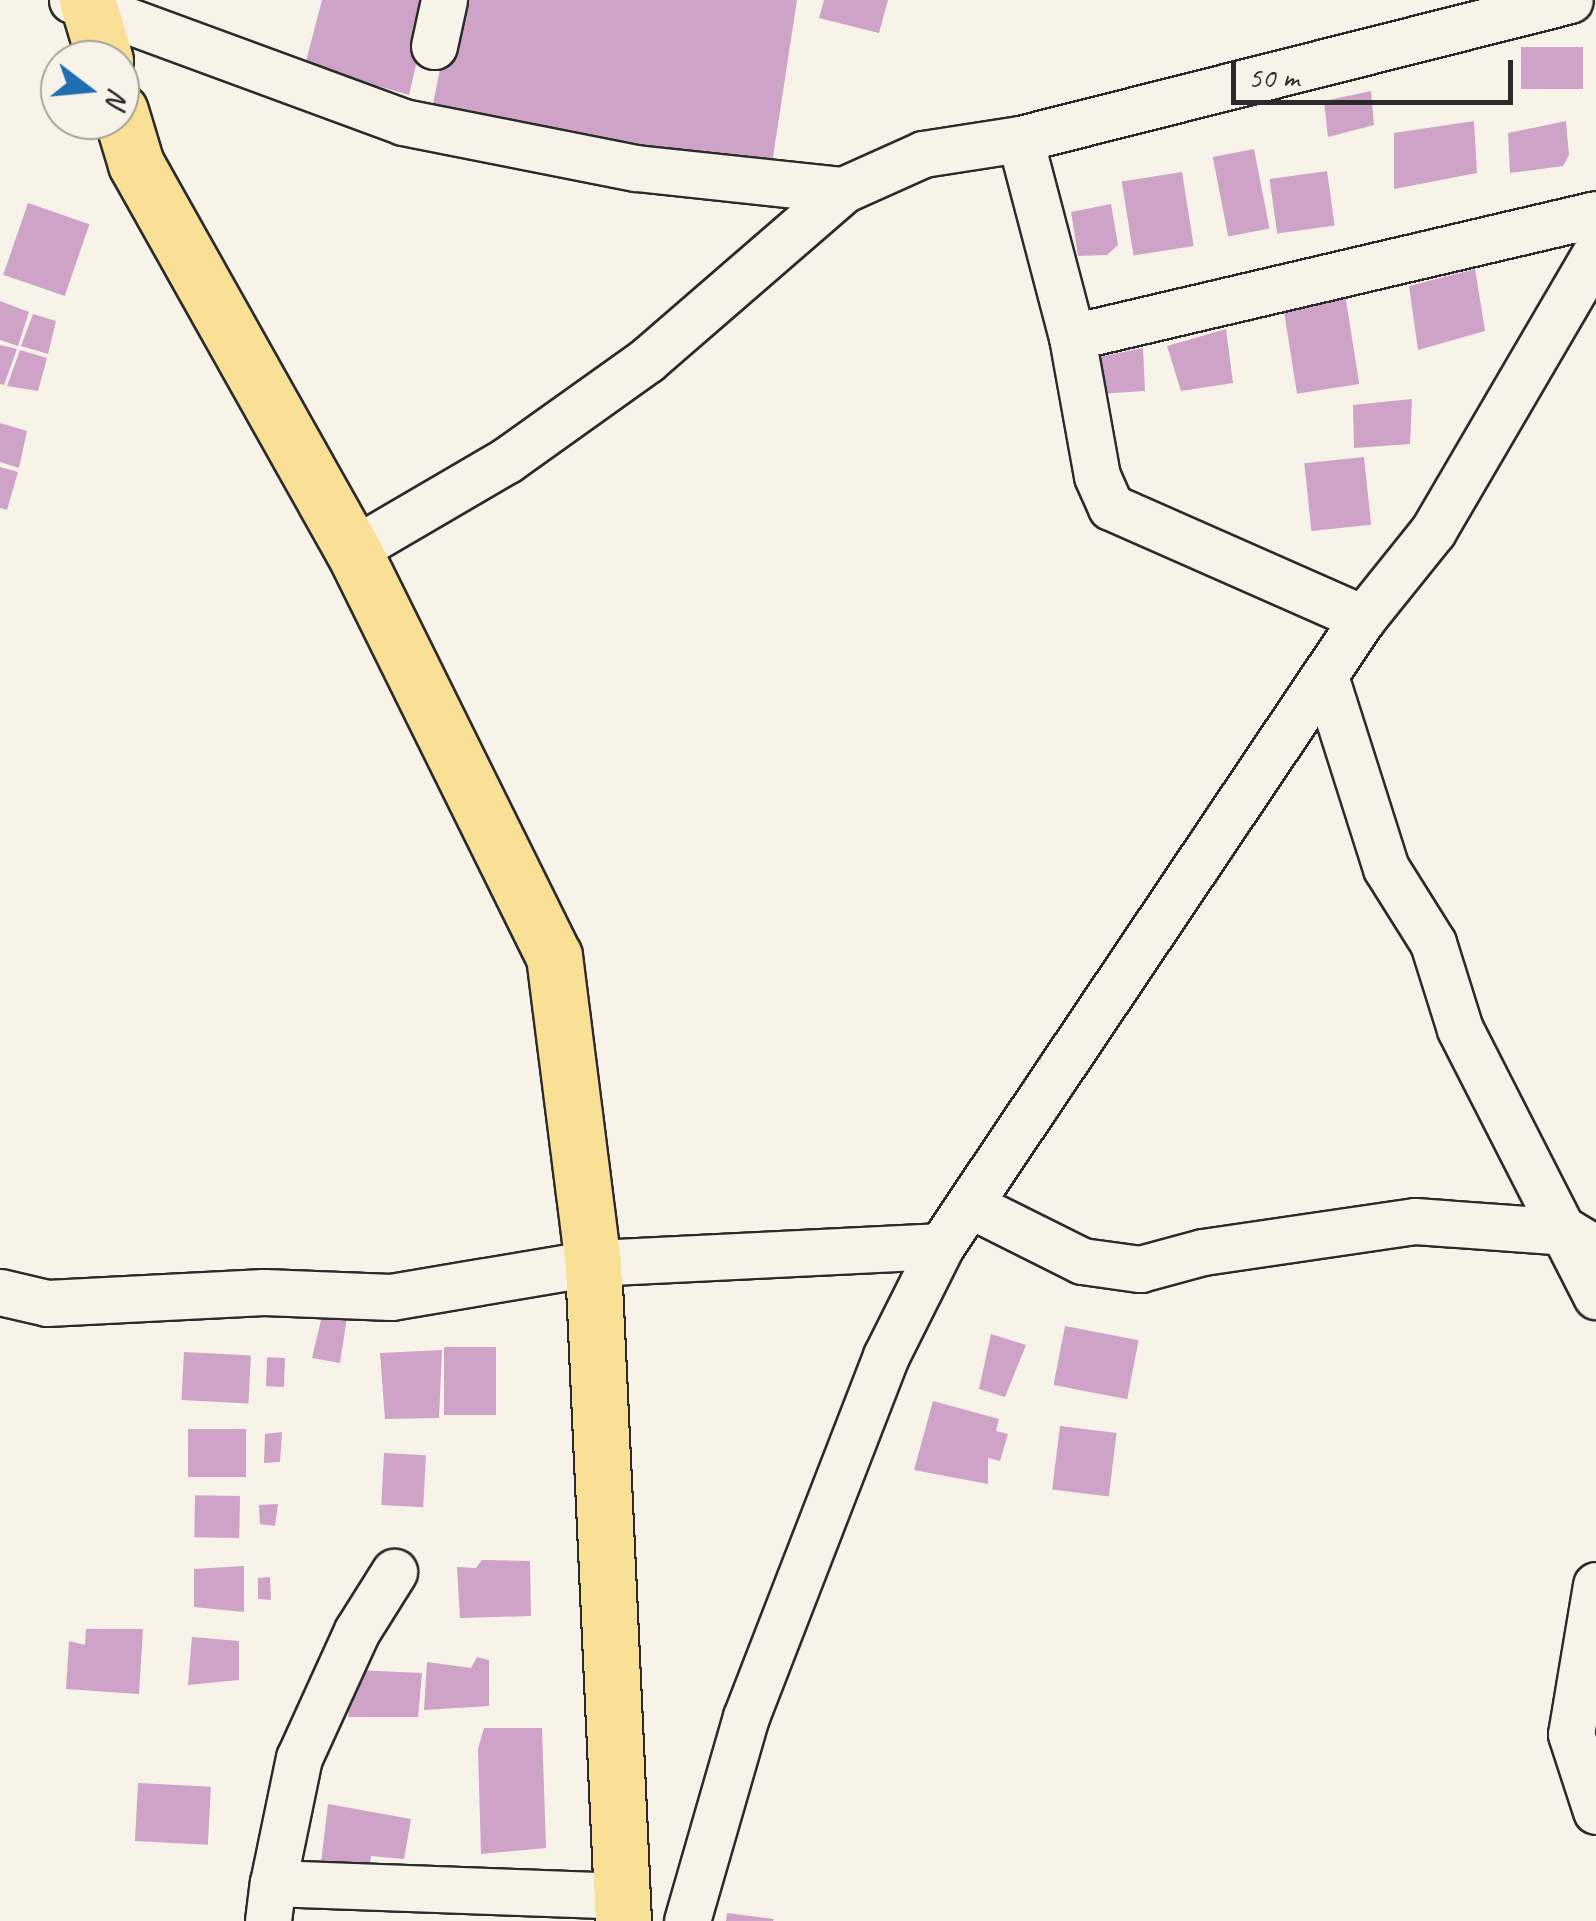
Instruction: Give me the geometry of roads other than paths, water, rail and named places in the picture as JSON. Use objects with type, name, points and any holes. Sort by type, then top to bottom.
[{"type":"main road","points":[[82,2],[96,40]]},
{"type":"main road","points":[[129,140],[136,164],[353,550],[554,956],[593,1263],[623,1908]]},
{"type":"street","points":[[434,46],[444,0]]},
{"type":"street","points":[[353,550],[507,460],[647,360],[843,190],[922,154],[1020,139],[1570,0]]},
{"type":"street","points":[[82,2],[403,122],[636,168],[843,190]]},
{"type":"street","points":[[1020,139],[1072,337],[1097,476],[1111,508],[1364,618]]},
{"type":"street","points":[[1072,337],[1596,214]]},
{"type":"street","points":[[687,1921],[746,1718],[886,1356],[942,1246],[1324,676],[1432,531],[1596,252]]},
{"type":"street","points":[[1324,676],[1386,868],[1433,943],[1460,1029],[1582,1241],[1596,1296]]},
{"type":"street","points":[[970,1204],[1082,1260],[1140,1268],[1415,1221],[1582,1241]]},
{"type":"street","points":[[0,1292],[47,1303],[264,1292],[391,1297],[593,1263],[942,1246]]},
{"type":"street","points":[[394,1572],[358,1630],[300,1758],[270,1902],[623,1908]]},
{"type":"street","points":[[1596,1584],[1571,1734],[1596,1811]]}]
